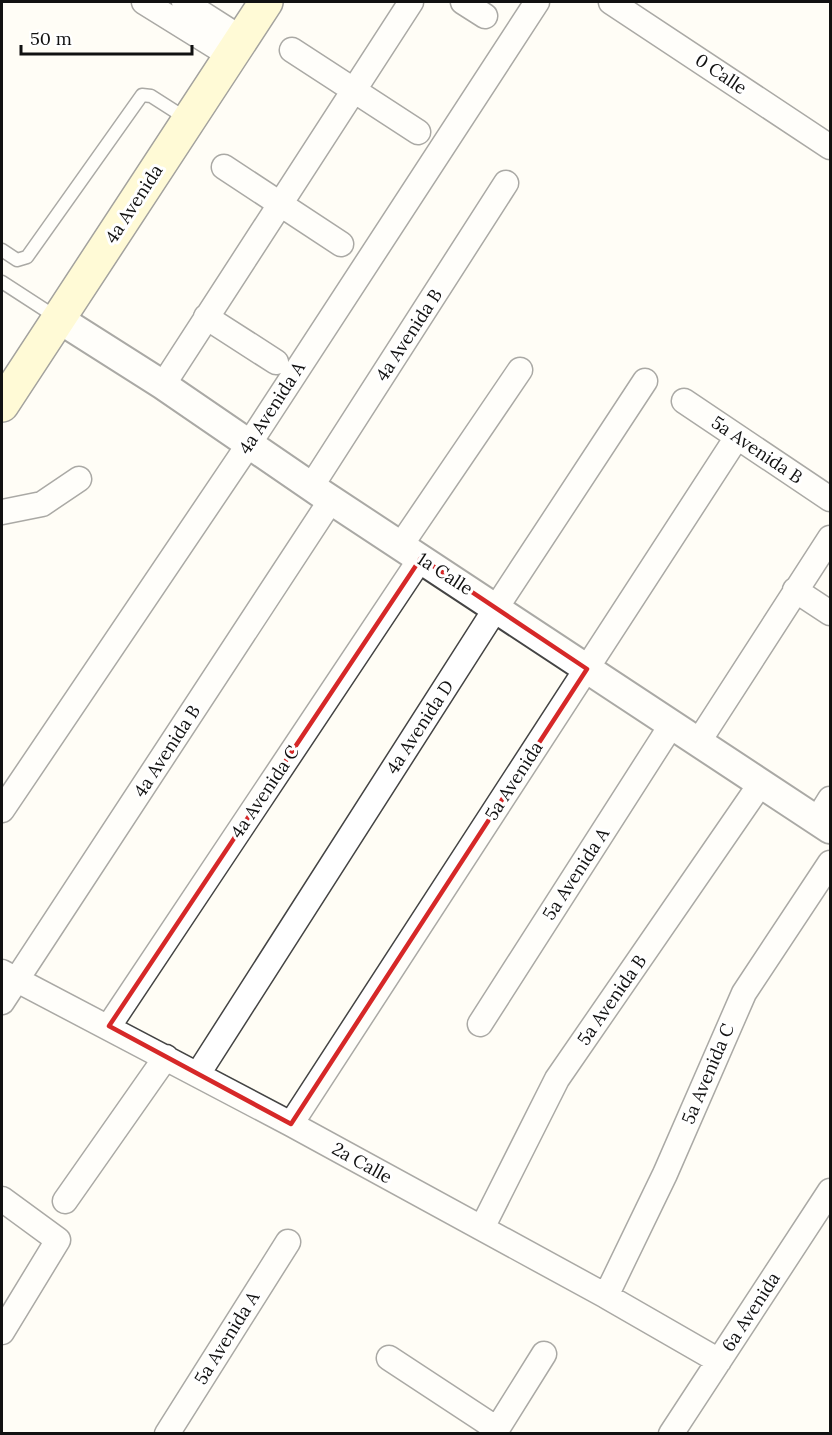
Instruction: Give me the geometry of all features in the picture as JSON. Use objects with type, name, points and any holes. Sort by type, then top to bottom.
[{"type":"main road","name":"4a Avenida","points":[[6,391],[59,319],[267,2]]},
{"type":"street","points":[[144,2],[237,47]]},
{"type":"street","points":[[184,2],[237,47]]},
{"type":"street","points":[[164,385],[411,2]]},
{"type":"street","points":[[463,2],[485,16]]},
{"type":"street","name":"4a Avenida A","points":[[2,810],[249,444],[537,2]]},
{"type":"street","name":"0 Calle","points":[[611,2],[831,147]]},
{"type":"street","points":[[292,50],[418,132]]},
{"type":"street","points":[[224,167],[340,244]]},
{"type":"street","name":"4a Avenida B","points":[[2,1002],[10,975],[321,493],[506,183]]},
{"type":"street","points":[[206,317],[276,362]]},
{"type":"street","name":"1a Calle","points":[[59,319],[164,385],[321,493],[761,783],[826,816]]},
{"type":"street","name":"4a Avenida C","points":[[109,1026],[411,552],[520,370]]},
{"type":"street","name":"4a Avenida D","points":[[198,1074],[496,608],[645,381]]},
{"type":"street","name":"5a Avenida B","points":[[684,400],[831,499]]},
{"type":"street","name":"5a Avenida","points":[[291,1124],[736,437]]},
{"type":"street","points":[[2,512],[42,504],[79,479]]},
{"type":"street","points":[[699,741],[795,590],[831,538]]},
{"type":"street","points":[[795,590],[831,613]]},
{"type":"street","name":"5a Avenida A","points":[[480,1024],[672,724]]},
{"type":"street","name":"5a Avenida B","points":[[482,1228],[557,1079],[761,783]]},
{"type":"street","name":"5a Avenida C","points":[[606,1296],[665,1174],[744,993],[831,863]]},
{"type":"street","name":"2a Calle","points":[[10,975],[291,1124],[606,1296],[719,1361]]},
{"type":"street","points":[[65,1201],[166,1057]]},
{"type":"street","name":"6a Avenida","points":[[673,1433],[831,1191]]},
{"type":"street","points":[[2,1199],[58,1240],[2,1332]]},
{"type":"street","name":"5a Avenida A","points":[[167,1434],[288,1242]]},
{"type":"street","points":[[389,1358],[495,1431],[544,1354]]},
{"type":"lane","points":[[2,250],[17,260],[27,257],[142,95],[151,96],[189,121]]},
{"type":"lane","points":[[2,282],[59,319]]},
{"type":"highlighted area","points":[[421,558],[587,669],[291,1124],[109,1026]]}]
